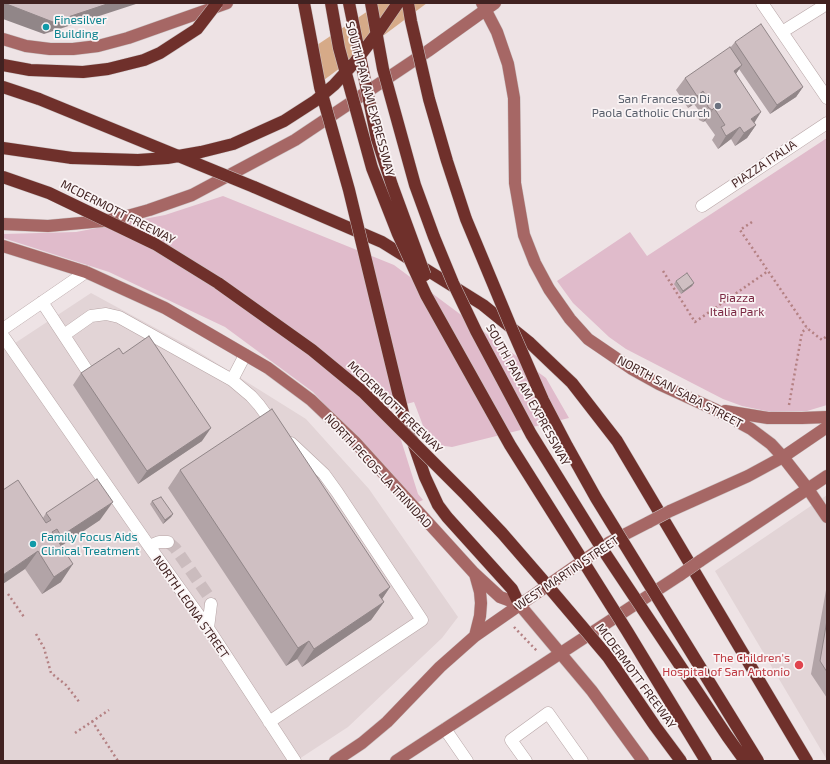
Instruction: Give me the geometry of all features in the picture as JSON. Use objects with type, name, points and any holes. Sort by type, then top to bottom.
[{"type":"highway","points":[[3,65],[30,70],[83,72],[108,69],[144,60],[160,53],[197,29],[217,3]]},
{"type":"highway","points":[[304,3],[320,87],[349,190],[403,414],[425,477],[438,505],[512,589],[519,604]]},
{"type":"highway","name":"SOUTH PAN AM EXPRESSWAY","points":[[331,3],[340,48],[372,168],[426,295],[510,445],[627,631],[706,761]]},
{"type":"highway","name":"SOUTH PAN AM EXPRESSWAY","points":[[349,3],[377,139],[412,242],[448,332]]},
{"type":"highway","name":"SOUTH PAN AM EXPRESSWAY","points":[[371,3],[384,69],[415,185],[453,283],[476,332],[531,434],[597,541],[745,761]]},
{"type":"highway","points":[[3,148],[72,158],[138,160],[167,158],[234,144],[284,121],[315,101],[334,85],[355,62],[398,3]]},
{"type":"highway","name":"SOUTH PAN AM EXPRESSWAY","points":[[408,3],[428,99],[466,219],[543,400],[596,498],[758,761]]},
{"type":"highway","points":[[3,87],[39,99],[254,187],[382,242],[483,305],[530,343],[572,383],[617,441],[807,761]]},
{"type":"highway","name":"MCDERMOTT FREEWAY","points":[[3,177],[49,193],[155,244],[218,283],[306,346],[363,392],[502,533],[608,657],[655,726],[682,761]]},
{"type":"main road","points":[[3,39],[26,46],[50,49],[73,49],[98,46],[128,38],[205,8],[228,3]]},
{"type":"main road","points":[[3,224],[48,226],[103,221],[137,214],[192,195],[295,140],[428,51],[487,5]]},
{"type":"main road","name":"NORTH SAN SABA STREET","points":[[487,5],[508,64],[514,98],[515,183],[524,236],[535,263],[549,289],[570,318],[588,339],[632,369],[659,384],[716,410],[751,429],[771,444],[808,489],[827,517]]},
{"type":"main road","name":"NORTH PECOS-LA TRINIDAD","points":[[3,246],[86,272],[165,308],[268,368],[311,400],[355,442],[474,574],[500,597],[519,604],[592,691],[643,761]]},
{"type":"main road","points":[[716,410],[768,418],[827,417]]},
{"type":"main road","name":"WEST MARTIN STREET","points":[[335,761],[362,743],[387,722],[440,667],[475,636],[610,542],[783,458],[827,426]]},
{"type":"main road","points":[[396,761],[680,575],[827,476]]},
{"type":"main road","points":[[474,574],[480,592],[481,603],[480,616],[475,636]]},
{"type":"street","points":[[762,3],[827,98]]},
{"type":"street","points":[[782,32],[822,8]]},
{"type":"street","name":"PIAZZA ITALIA","points":[[702,206],[827,123]]},
{"type":"street","points":[[3,329],[86,272]]},
{"type":"street","points":[[42,302],[88,372]]},
{"type":"street","points":[[64,335],[91,316],[106,314],[119,317],[232,380],[251,396],[276,428],[324,474],[422,620],[269,722]]},
{"type":"street","name":"NORTH LEONA STREET","points":[[3,336],[208,628],[295,761]]},
{"type":"street","points":[[232,380],[245,355]]},
{"type":"street","points":[[149,546],[159,542],[168,542]]},
{"type":"street","points":[[208,628],[210,604]]},
{"type":"street","points":[[526,761],[511,740],[548,713],[582,761]]},
{"type":"street","points":[[445,729],[467,761]]},
{"type":"path","points":[[752,222],[740,230],[807,328],[822,340],[827,336]]},
{"type":"path","points":[[663,272],[695,322],[768,271]]},
{"type":"path","points":[[788,410],[802,332],[807,328]]},
{"type":"path","points":[[8,594],[24,617]]},
{"type":"path","points":[[514,626],[537,651]]},
{"type":"path","points":[[36,634],[44,648],[51,673],[66,685],[80,703]]},
{"type":"path","points":[[75,733],[109,710]]},
{"type":"path","points":[[92,722],[118,761]]},
{"type":"shaded area","points":[[380,3],[427,3],[320,83],[311,49]]},
{"type":"shaded area","points":[[91,293],[194,349],[306,419],[369,489],[458,617],[442,638],[348,727],[296,761],[3,761],[3,351]]},
{"type":"shaded area","name":"The Children's Hospital of San Antonio","points":[[827,495],[827,760],[715,571]]},
{"type":"green space","name":"Piazza Italia Park","points":[[827,138],[827,405],[807,411],[771,412],[742,406],[723,399],[626,349],[609,337],[573,303],[557,281],[630,232],[647,256]]},
{"type":"green space","points":[[223,196],[394,265],[546,378],[569,418],[452,447],[430,444],[414,402],[391,408],[418,494],[423,500],[416,503],[313,392],[225,327],[109,272],[3,238],[3,234],[76,232],[165,215]]},
{"type":"building","points":[[4,3],[110,3],[53,22]]},
{"type":"building","points":[[761,24],[803,87],[777,105],[735,42]]},
{"type":"building","name":"San Francesco Di Paola Catholic Church","points":[[730,47],[742,65],[734,71],[761,112],[751,119],[756,125],[744,133],[740,127],[726,136],[721,127],[725,125],[714,108],[712,110],[708,107],[707,102],[709,100],[703,91],[697,96],[685,78]]},
{"type":"building","points":[[687,273],[694,283],[683,291],[676,281]]},
{"type":"building","points":[[149,336],[211,428],[147,471],[81,373],[119,348],[123,354]]},
{"type":"building","points":[[272,409],[390,587],[379,595],[384,602],[314,649],[309,641],[298,648],[180,470]]},
{"type":"building","points":[[97,479],[113,502],[61,536],[57,529],[52,532],[73,564],[54,577],[38,551],[3,575],[3,490],[18,480],[46,523],[51,520],[46,513]]},
{"type":"building","points":[[161,497],[173,514],[165,520],[152,501]]},
{"type":"building","points":[[827,620],[827,672],[820,661]]},
{"type":"tunnel","points":[[168,542],[175,548],[209,597],[211,604]]},
{"type":"place","name":"Finesilver Building","points":[[46,27]]},
{"type":"place","name":"San Francesco Di Paola Catholic Church","points":[[718,106]]},
{"type":"place","name":"Family Focus Aids Clinical Treatment","points":[[33,544]]},
{"type":"place","name":"The Children's Hospital of San Antonio","points":[[799,665]]}]
